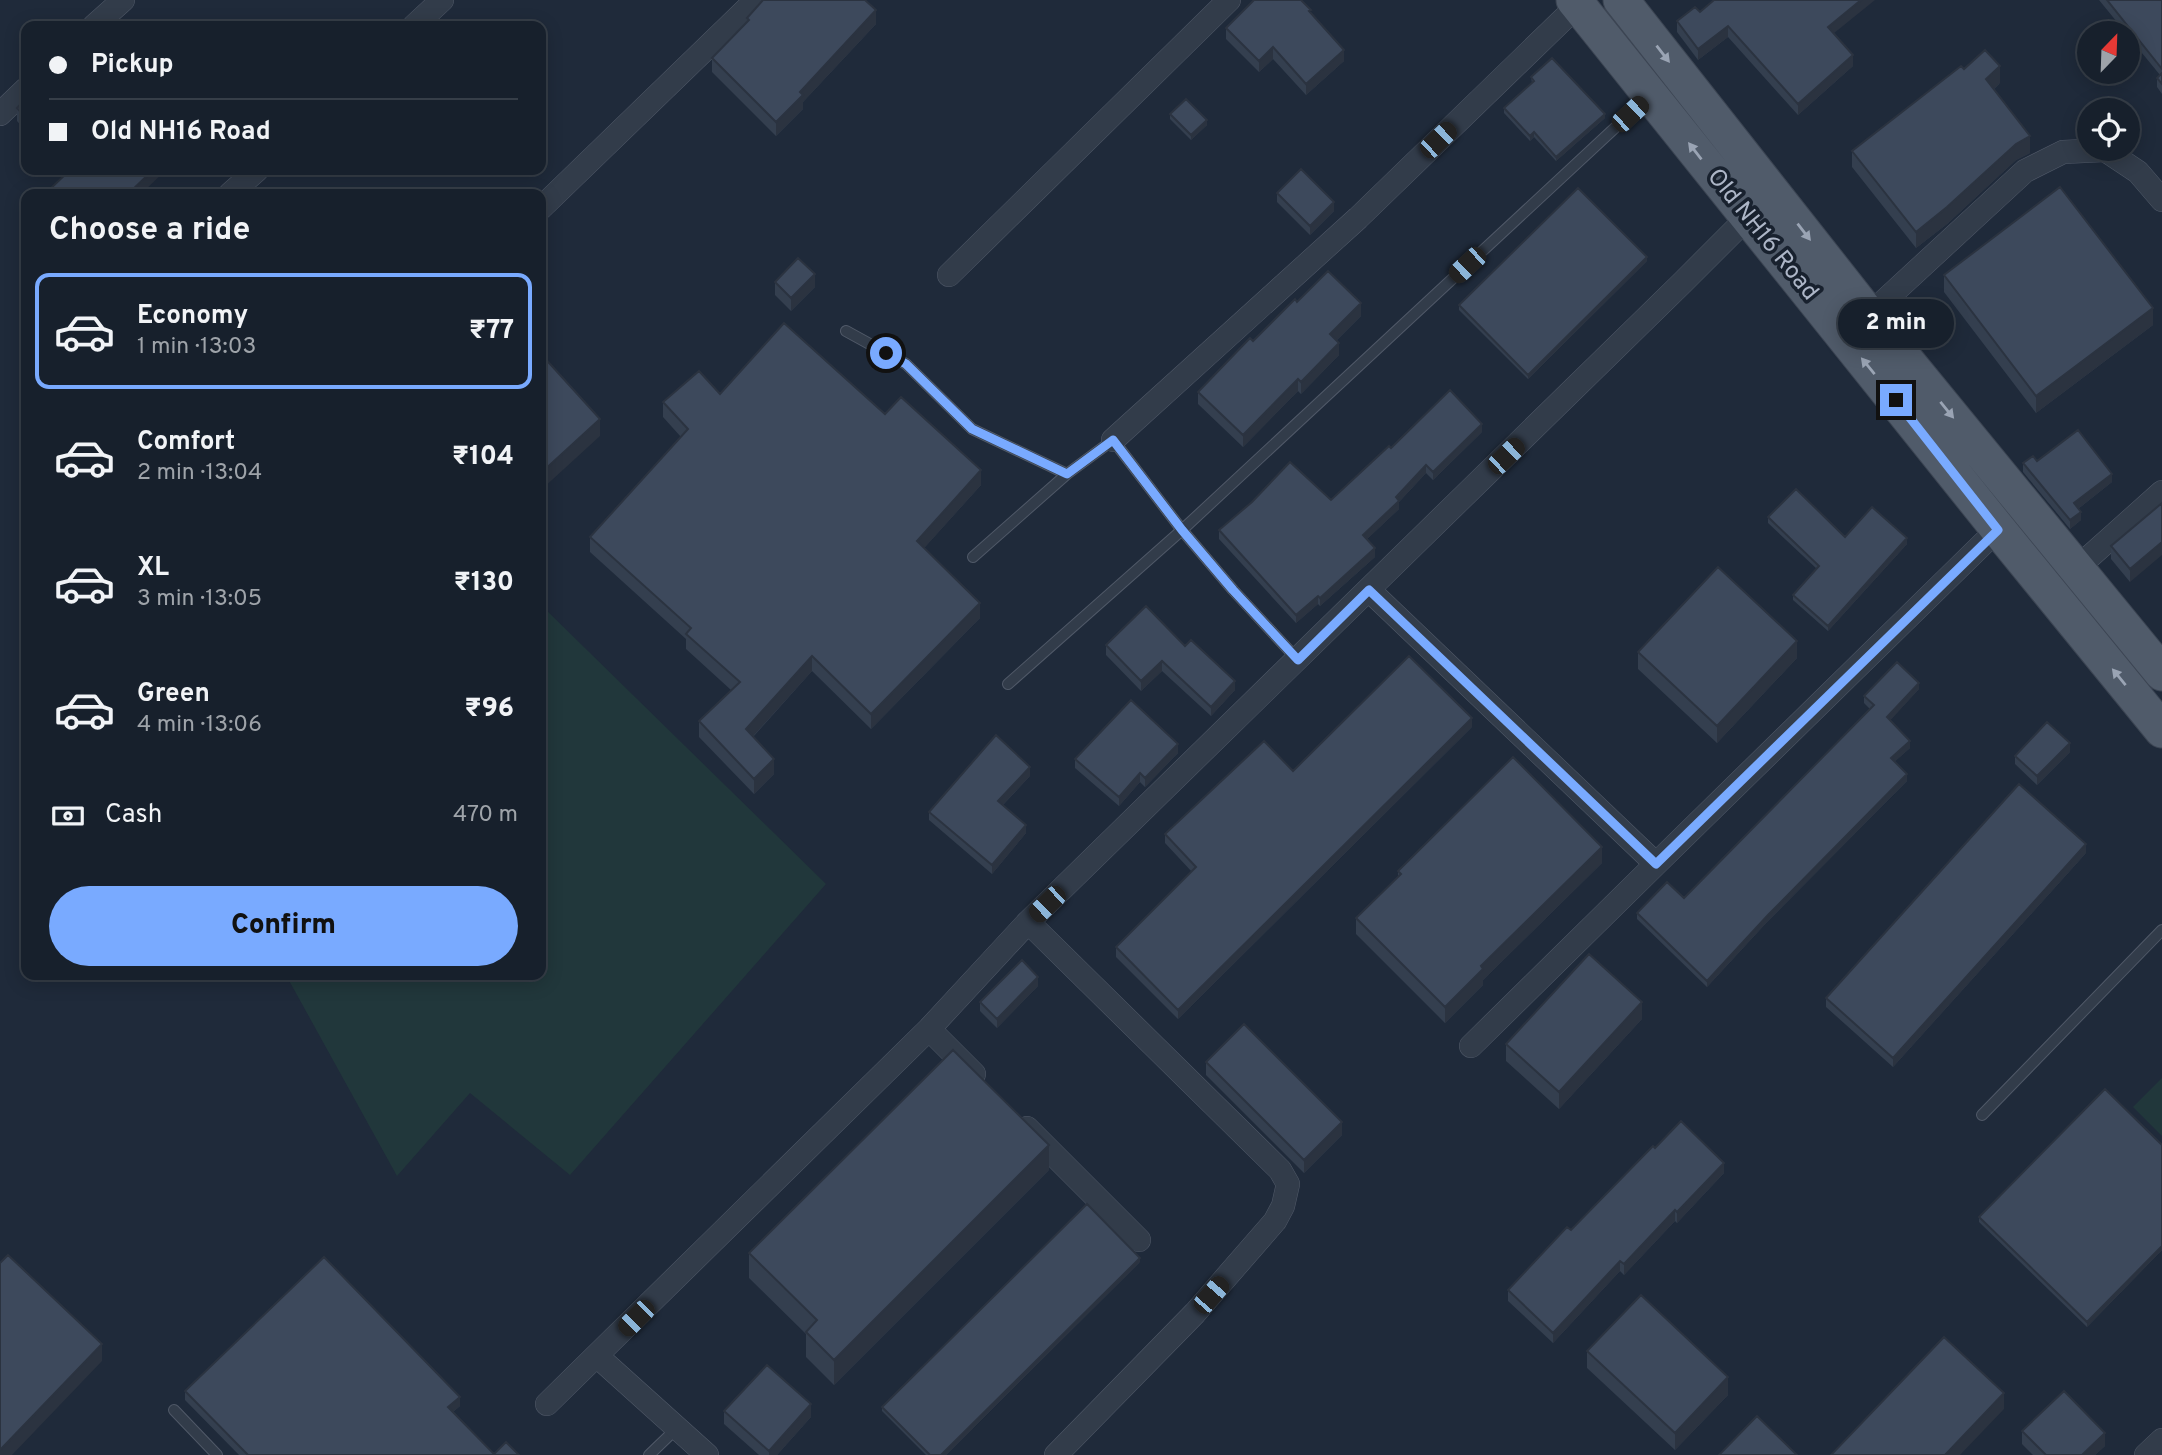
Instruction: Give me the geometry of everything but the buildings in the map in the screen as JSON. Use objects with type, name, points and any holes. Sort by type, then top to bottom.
[{"type":"main road","name":"Old NH16 Road","points":[[1628,2],[1869,315],[2162,673]]},
{"type":"main road","name":"Old NH16 Road","points":[[1583,11],[1998,530],[2162,730]]},
{"type":"street","points":[[99,21],[122,0]]},
{"type":"street","points":[[419,21],[442,0]]},
{"type":"street","points":[[546,203],[757,0]]},
{"type":"street","points":[[949,275],[1229,0]]},
{"type":"street","points":[[1113,440],[1583,11],[1628,2]]},
{"type":"street","points":[[0,114],[21,94]]},
{"type":"street","points":[[1869,315],[2025,171],[2063,152],[2105,150],[2138,172],[2162,200]]},
{"type":"street","points":[[236,189],[251,175]]},
{"type":"street","points":[[547,1404],[929,1029],[1028,922],[1748,217]]},
{"type":"street","points":[[2077,568],[2162,492]]},
{"type":"street","points":[[1471,1046],[1998,530]]},
{"type":"street","points":[[1369,590],[1656,864]]},
{"type":"street","points":[[1028,922],[1280,1170],[1288,1184],[1283,1206],[1275,1221],[1195,1313],[1056,1455]]},
{"type":"street","points":[[929,1029],[986,1087]]},
{"type":"street","points":[[1015,1115],[1139,1240]]},
{"type":"street","points":[[597,1356],[707,1455]]},
{"type":"street","points":[[2146,1455],[2162,1440]]},
{"type":"lane","points":[[1008,684],[1182,530],[1650,95]]},
{"type":"lane","points":[[846,331],[906,364],[972,429],[1067,474]]},
{"type":"lane","points":[[974,557],[1067,474],[1113,440],[1182,530],[1298,660]]},
{"type":"lane","points":[[1982,1115],[2162,930]]},
{"type":"lane","points":[[174,1410],[216,1455]]},
{"type":"lane","points":[[649,1455],[677,1428]]},
{"type":"green space","points":[[546,610],[826,884],[570,1175],[470,1093],[397,1176],[289,980],[546,980]]},
{"type":"green space","points":[[2162,1078],[2162,1136],[2133,1107]]},
{"type":"route","points":[[886,353],[906,364],[972,429],[1067,474],[1113,440],[1182,530],[1298,660],[1369,590],[1656,864],[1998,530],[1896,400]]}]
